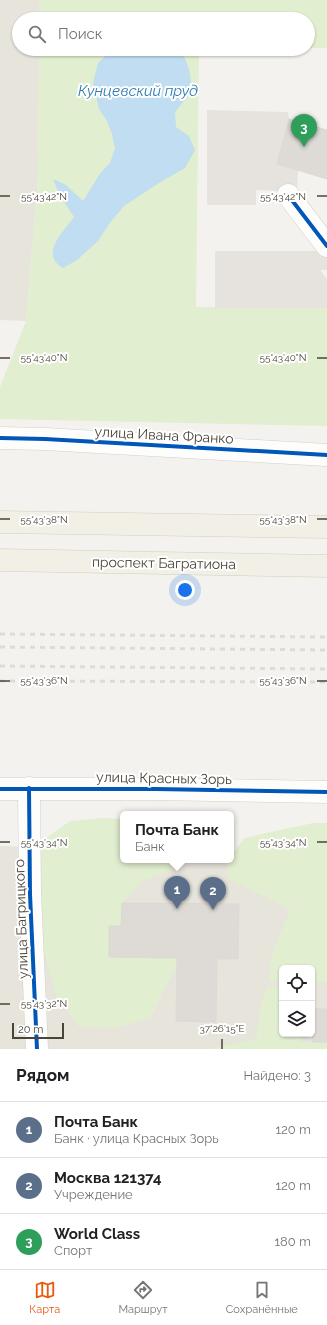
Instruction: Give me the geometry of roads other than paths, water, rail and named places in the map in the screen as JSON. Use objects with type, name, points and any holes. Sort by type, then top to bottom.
[{"type":"main road","points":[[0,522],[327,527]]},
{"type":"main road","name":"проспект Багратиона","points":[[0,560],[327,566]]},
{"type":"street","points":[[288,194],[327,246]]},
{"type":"street","name":"улица Ивана Франко","points":[[0,438],[327,455]]},
{"type":"street","name":"улица Багрицкого","points":[[29,788],[30,894],[37,1049]]},
{"type":"street","name":"улица Красных Зорь","points":[[0,789],[155,789],[327,792]]},
{"type":"water","name":"Кунцевский пруд","points":[[106,56],[183,56],[189,68],[192,91],[175,112],[176,127],[189,136],[195,150],[185,168],[124,206],[109,224],[98,241],[77,260],[63,268],[56,262],[53,256],[53,249],[56,242],[74,217],[59,194],[53,179],[66,185],[83,201],[101,172],[110,163],[115,148],[107,121],[99,109],[93,83],[98,63]]},
{"type":"railway","points":[[0,634],[327,637]]},
{"type":"railway","points":[[0,647],[327,650]]},
{"type":"railway","points":[[0,666],[327,669]]},
{"type":"railway","points":[[0,681],[327,682]]},
{"type":"place","name":"World Class","points":[[304,147]]},
{"type":"place","name":"Почта Банк","points":[[177,909]]},
{"type":"place","name":"Москва 121374","points":[[213,910]]}]
